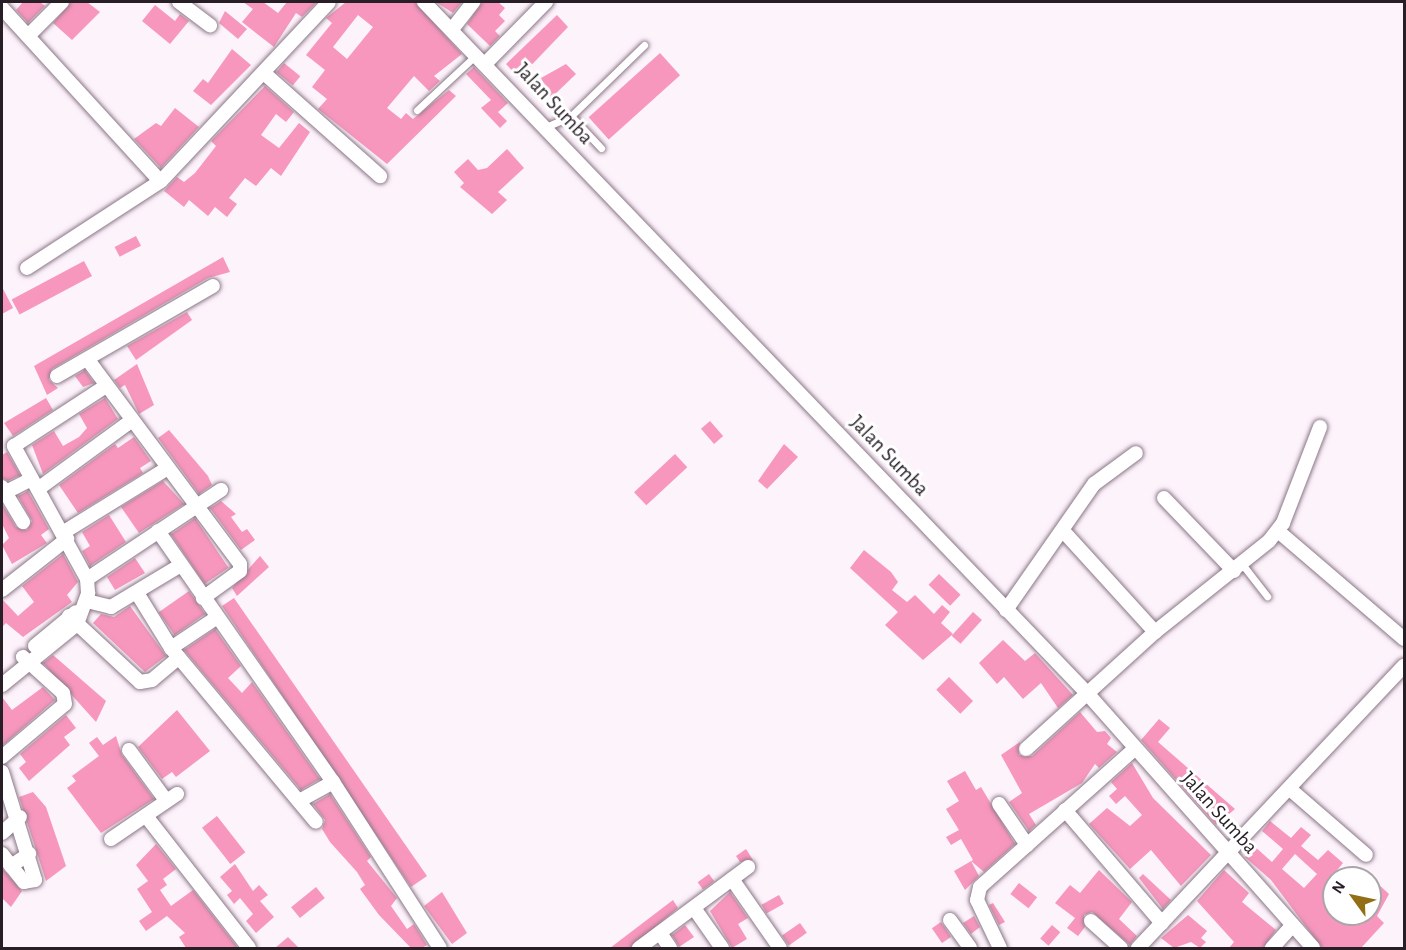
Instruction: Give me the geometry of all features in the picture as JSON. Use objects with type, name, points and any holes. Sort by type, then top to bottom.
[{"type":"street","points":[[28,36],[62,2]]},
{"type":"street","points":[[179,2],[210,25]]},
{"type":"street","name":"Jalan Sumba","points":[[424,2],[482,58],[1086,692],[1133,750],[1313,948]]},
{"type":"street","points":[[453,28],[473,2]]},
{"type":"street","points":[[482,58],[546,2]]},
{"type":"street","points":[[27,267],[160,181],[265,74],[325,3]]},
{"type":"street","points":[[2,8],[160,181]]},
{"type":"street","points":[[265,74],[380,176]]},
{"type":"street","points":[[57,376],[213,286]]},
{"type":"street","points":[[88,360],[131,422],[166,469],[198,505],[241,567],[203,598]]},
{"type":"street","points":[[2,685],[26,659],[73,620],[85,606],[87,579],[14,446],[106,386]]},
{"type":"street","points":[[23,522],[3,490],[35,484],[131,422]]},
{"type":"street","points":[[1026,749],[1086,692],[1155,632],[1238,567],[1278,531],[1320,427]]},
{"type":"street","points":[[1006,610],[1065,533],[1095,484],[1136,453]]},
{"type":"street","points":[[2,590],[65,536],[166,469]]},
{"type":"street","points":[[87,579],[221,490]]},
{"type":"street","points":[[1164,498],[1238,567]]},
{"type":"street","points":[[158,531],[216,618],[333,782],[440,948]]},
{"type":"street","points":[[1278,531],[1404,639]]},
{"type":"street","points":[[1065,533],[1155,632]]},
{"type":"street","points":[[85,606],[111,607],[137,594],[181,565]]},
{"type":"street","points":[[137,594],[175,652],[316,822]]},
{"type":"street","points":[[73,620],[140,682],[152,680],[175,652],[216,618]]},
{"type":"street","points":[[2,674],[26,659]]},
{"type":"street","points":[[2,757],[65,704],[63,693],[26,659]]},
{"type":"street","points":[[1138,948],[1291,790],[1404,666]]},
{"type":"street","points":[[111,839],[171,797],[129,750]]},
{"type":"street","points":[[1000,948],[978,894],[1027,845],[1133,750]]},
{"type":"street","points":[[2,772],[20,817],[36,875],[32,882],[20,879],[2,854]]},
{"type":"street","points":[[298,801],[333,782]]},
{"type":"street","points":[[1291,790],[1366,855]]},
{"type":"street","points":[[999,804],[1027,845]]},
{"type":"street","points":[[1065,810],[1162,923]]},
{"type":"street","points":[[146,816],[249,948]]},
{"type":"street","points":[[2,833],[20,817]]},
{"type":"street","points":[[11,866],[29,854]]},
{"type":"street","points":[[639,948],[748,867]]},
{"type":"street","points":[[732,879],[780,948]]},
{"type":"street","points":[[694,908],[722,948]]},
{"type":"street","points":[[950,920],[970,948]]},
{"type":"street","points":[[1091,921],[1121,948]]},
{"type":"street","points":[[1272,948],[1293,926]]},
{"type":"street","points":[[660,933],[670,948]]},
{"type":"lane","points":[[546,127],[571,116],[644,45]]},
{"type":"lane","points":[[417,110],[464,68],[482,58]]},
{"type":"lane","points":[[571,116],[601,148]]},
{"type":"lane","points":[[1238,567],[1267,596]]},
{"type":"building","points":[[23,2],[40,2],[45,6],[28,23],[16,10]]},
{"type":"building","points":[[71,2],[87,2],[100,12],[72,40],[53,23]]},
{"type":"building","points":[[243,2],[263,2],[278,13],[287,2],[317,2],[302,17],[296,13],[274,47],[242,22],[253,9]]},
{"type":"building","points":[[346,2],[415,2],[462,54],[434,76],[440,81],[429,91],[414,76],[387,108],[401,119],[406,113],[413,119],[449,90],[456,96],[387,164],[318,109],[327,99],[312,87],[325,70],[306,55],[332,23],[326,18]],"holes":[[[358,15],[373,27],[347,59],[333,47]]]},
{"type":"building","points":[[436,2],[462,2],[453,13]]},
{"type":"building","points":[[482,2],[498,2],[505,8],[499,15],[505,21],[495,31],[500,36],[490,46],[467,24]]},
{"type":"building","points":[[155,5],[175,21],[180,14],[189,21],[170,44],[142,21]]},
{"type":"building","points":[[225,11],[247,29],[238,39],[219,23]]},
{"type":"building","points":[[557,15],[568,27],[519,78],[506,64]]},
{"type":"building","points":[[232,49],[251,65],[211,105],[193,91],[203,79],[208,83]]},
{"type":"building","points":[[660,53],[680,75],[609,140],[589,117]]},
{"type":"building","points":[[284,63],[300,76],[293,86],[276,72]]},
{"type":"building","points":[[566,64],[576,74],[551,98],[541,78]]},
{"type":"building","points":[[474,67],[508,103],[498,112],[507,121],[500,128],[481,108],[491,100],[466,74]]},
{"type":"building","points":[[265,86],[294,112],[286,122],[276,114],[261,135],[279,148],[299,123],[310,132],[281,176],[271,168],[256,186],[245,178],[229,198],[237,204],[227,217],[215,207],[208,216],[189,200],[184,207],[164,191],[177,177],[184,182],[195,173],[216,146],[211,141]]},
{"type":"building","points":[[175,108],[199,127],[161,168],[134,139],[156,123],[161,126]]},
{"type":"building","points":[[507,149],[524,168],[498,192],[507,200],[492,214],[460,187],[464,183],[454,172],[468,159],[478,170],[487,168]]},
{"type":"building","points":[[136,236],[141,246],[120,257],[115,247]]},
{"type":"building","points":[[223,257],[230,272],[208,278],[52,369],[49,380],[58,388],[47,395],[34,366]]},
{"type":"building","points":[[84,261],[92,276],[20,315],[12,299]]},
{"type":"building","points":[[2,287],[13,308],[2,314]]},
{"type":"building","points":[[187,312],[192,320],[136,360],[127,346]]},
{"type":"building","points":[[137,364],[154,405],[139,414],[125,385],[120,388],[114,380]]},
{"type":"building","points":[[85,370],[94,383],[83,387],[75,376]]},
{"type":"building","points":[[46,398],[53,410],[13,436],[4,423]]},
{"type":"building","points":[[105,398],[118,419],[43,474],[32,445],[54,431],[63,446],[79,437],[87,428],[79,414]]},
{"type":"building","points":[[710,421],[723,436],[714,444],[701,429]]},
{"type":"building","points":[[169,430],[208,476],[212,485],[199,494],[158,438]]},
{"type":"building","points":[[134,437],[151,461],[140,468],[143,473],[78,513],[59,485],[115,444],[118,448]]},
{"type":"building","points":[[784,444],[798,457],[767,489],[758,481]]},
{"type":"building","points":[[7,452],[20,475],[8,481],[2,478],[2,455]]},
{"type":"building","points":[[675,454],[687,467],[646,505],[634,492]]},
{"type":"building","points":[[163,481],[184,504],[139,533],[121,507]]},
{"type":"building","points":[[28,491],[49,529],[41,535],[47,543],[12,564],[2,545],[9,538],[2,524],[2,504],[16,527],[27,530],[32,521],[18,496]]},
{"type":"building","points":[[221,501],[236,514],[231,517],[242,532],[247,529],[255,540],[241,550],[210,508]]},
{"type":"building","points":[[109,515],[126,542],[90,566],[82,551],[90,546],[82,532]]},
{"type":"building","points":[[195,518],[229,568],[205,584],[171,534]]},
{"type":"building","points":[[864,550],[891,572],[898,582],[892,590],[907,602],[915,595],[934,614],[942,605],[950,612],[941,623],[953,634],[923,660],[885,625],[898,612],[850,568]]},
{"type":"building","points":[[63,554],[78,582],[67,595],[72,602],[23,637],[6,623],[2,627],[2,599],[18,616],[34,602],[22,586]]},
{"type":"building","points":[[260,556],[269,567],[237,596],[232,588]]},
{"type":"building","points":[[135,558],[145,573],[115,590],[107,577]]},
{"type":"building","points":[[939,574],[961,595],[950,606],[929,585]]},
{"type":"building","points":[[189,591],[205,614],[175,635],[159,612]]},
{"type":"building","points":[[234,598],[427,876],[411,887],[222,606]]},
{"type":"building","points":[[130,606],[166,656],[145,672],[93,623],[101,614],[114,617]]},
{"type":"building","points":[[973,612],[982,620],[961,644],[952,636]]},
{"type":"building","points":[[215,629],[241,666],[228,678],[242,693],[252,682],[320,779],[301,790],[184,650]]},
{"type":"building","points":[[1003,640],[1025,661],[1035,653],[1073,695],[1058,708],[1041,683],[1023,699],[1004,677],[997,684],[979,663]]},
{"type":"building","points":[[53,655],[106,701],[96,722],[43,663]]},
{"type":"building","points":[[949,677],[973,701],[960,714],[936,690]]},
{"type":"building","points":[[43,687],[55,700],[2,746],[2,697],[12,710]]},
{"type":"building","points":[[177,710],[210,751],[176,777],[172,772],[162,779],[138,747]]},
{"type":"building","points":[[1080,712],[1097,732],[1105,731],[1111,738],[1107,744],[1117,752],[1099,768],[1095,764],[1082,783],[1029,814],[1036,825],[1029,831],[1009,802],[1022,793],[1001,755],[1020,742],[1019,755],[1032,756]]},
{"type":"building","points":[[66,715],[76,728],[64,737],[70,745],[29,781],[19,768],[26,762],[20,754]]},
{"type":"building","points":[[1159,719],[1170,728],[1158,742],[1235,809],[1216,825],[1141,740]]},
{"type":"building","points":[[116,736],[122,755],[154,799],[101,833],[67,788],[76,781],[72,776],[99,756],[89,743],[97,737],[103,745]]},
{"type":"building","points":[[1132,763],[1153,798],[1211,855],[1181,886],[1151,850],[1130,869],[1089,824],[1107,808],[1130,826],[1142,815],[1125,796],[1116,804],[1109,796],[1117,789],[1111,782]]},
{"type":"building","points":[[965,771],[976,790],[981,787],[1015,844],[984,872],[971,861],[973,860],[961,839],[951,845],[946,837],[959,830],[946,809],[959,801],[947,781]]},
{"type":"building","points":[[33,792],[46,807],[66,866],[46,881],[19,797]]},
{"type":"building","points":[[330,794],[371,857],[367,861],[397,898],[391,906],[407,929],[414,924],[427,945],[422,948],[411,948],[379,915],[360,889],[365,885],[357,872],[330,842],[322,829],[325,820],[313,804]]},
{"type":"building","points":[[217,816],[245,852],[230,864],[202,828]]},
{"type":"building","points":[[1270,821],[1291,838],[1301,827],[1311,835],[1301,846],[1318,860],[1328,850],[1343,863],[1341,866],[1322,866],[1322,926],[1381,926],[1361,948],[1322,948],[1271,880],[1245,857],[1254,846],[1272,862],[1283,849],[1262,831]],"holes":[[[1295,854],[1317,874],[1304,888],[1282,869]]]},
{"type":"building","points":[[156,844],[176,869],[163,879],[167,885],[160,890],[171,906],[193,890],[238,948],[186,948],[179,937],[185,933],[167,916],[146,931],[139,921],[152,912],[137,889],[148,881],[136,865]]},
{"type":"building","points":[[746,849],[753,860],[740,862],[736,856]]},
{"type":"building","points":[[971,861],[979,876],[965,890],[954,871]]},
{"type":"building","points":[[235,864],[253,891],[259,885],[268,895],[260,901],[274,917],[256,933],[246,921],[253,914],[240,898],[234,904],[227,895],[232,891],[220,877]]},
{"type":"building","points":[[2,868],[22,891],[11,907],[2,898]]},
{"type":"building","points":[[1099,870],[1132,902],[1119,919],[1137,936],[1130,945],[1092,912],[1084,915],[1085,927],[1078,936],[1067,928],[1075,918],[1055,903],[1070,885],[1080,893]]},
{"type":"building","points":[[1224,870],[1249,893],[1242,902],[1276,930],[1263,948],[1229,948],[1234,942],[1197,901]]},
{"type":"building","points":[[709,874],[714,881],[703,890],[698,882]]},
{"type":"building","points":[[1143,874],[1171,900],[1163,909],[1139,878]]},
{"type":"building","points":[[1019,883],[1037,897],[1029,908],[1010,894]]},
{"type":"building","points":[[316,887],[325,898],[300,918],[291,907]]},
{"type":"building","points":[[1382,888],[1389,894],[1382,907]]},
{"type":"building","points":[[442,892],[467,933],[452,944],[424,906]]},
{"type":"building","points":[[730,892],[748,918],[738,924],[747,939],[732,948],[710,911]]},
{"type":"building","points":[[779,895],[784,904],[766,913],[762,905]]},
{"type":"building","points":[[673,900],[678,908],[630,948],[610,948]]},
{"type":"building","points":[[993,903],[1005,922],[999,925],[989,905]]},
{"type":"building","points":[[1188,915],[1207,931],[1201,938],[1206,942],[1200,948],[1191,942],[1174,948],[1161,938]]},
{"type":"building","points":[[974,916],[980,927],[971,934],[963,923]]},
{"type":"building","points":[[941,922],[951,937],[942,943],[932,928]]},
{"type":"building","points":[[800,923],[807,933],[789,945],[782,936]]},
{"type":"building","points":[[685,925],[694,937],[679,947],[672,935]]},
{"type":"building","points":[[1052,925],[1060,932],[1048,946],[1040,939]]},
{"type":"building","points":[[288,937],[299,948],[275,948]]}]
